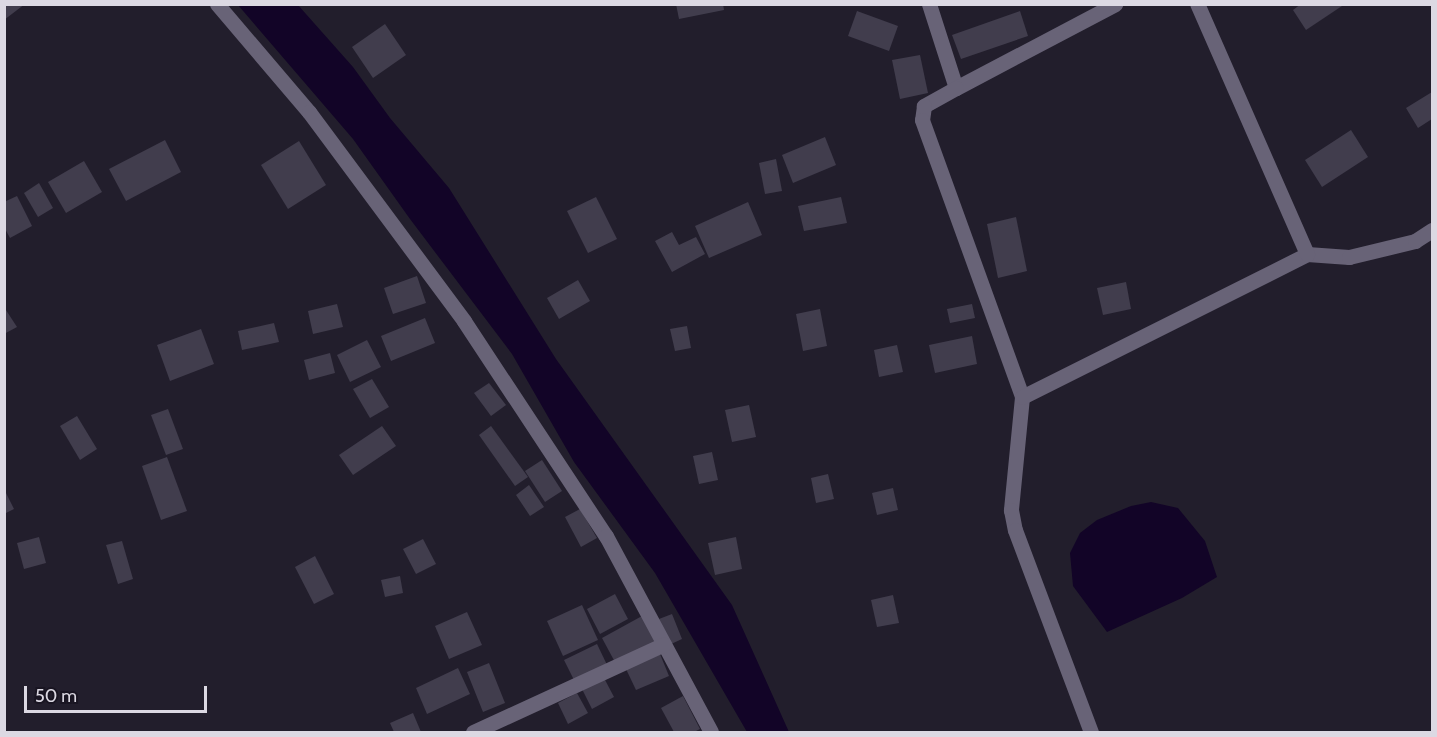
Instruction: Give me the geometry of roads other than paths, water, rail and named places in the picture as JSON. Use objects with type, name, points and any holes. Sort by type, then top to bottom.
[{"type":"street","points":[[217,4],[309,112],[464,321],[606,536],[711,732]]},
{"type":"street","points":[[929,4],[956,88]]},
{"type":"street","points":[[1091,732],[1015,530],[1011,510],[1022,397],[922,120],[924,106],[1115,4]]},
{"type":"street","points":[[1197,4],[1307,254]]},
{"type":"street","points":[[1022,397],[1307,254],[1349,257],[1388,250],[1415,241],[1432,230]]},
{"type":"street","points":[[473,732],[664,644]]}]
